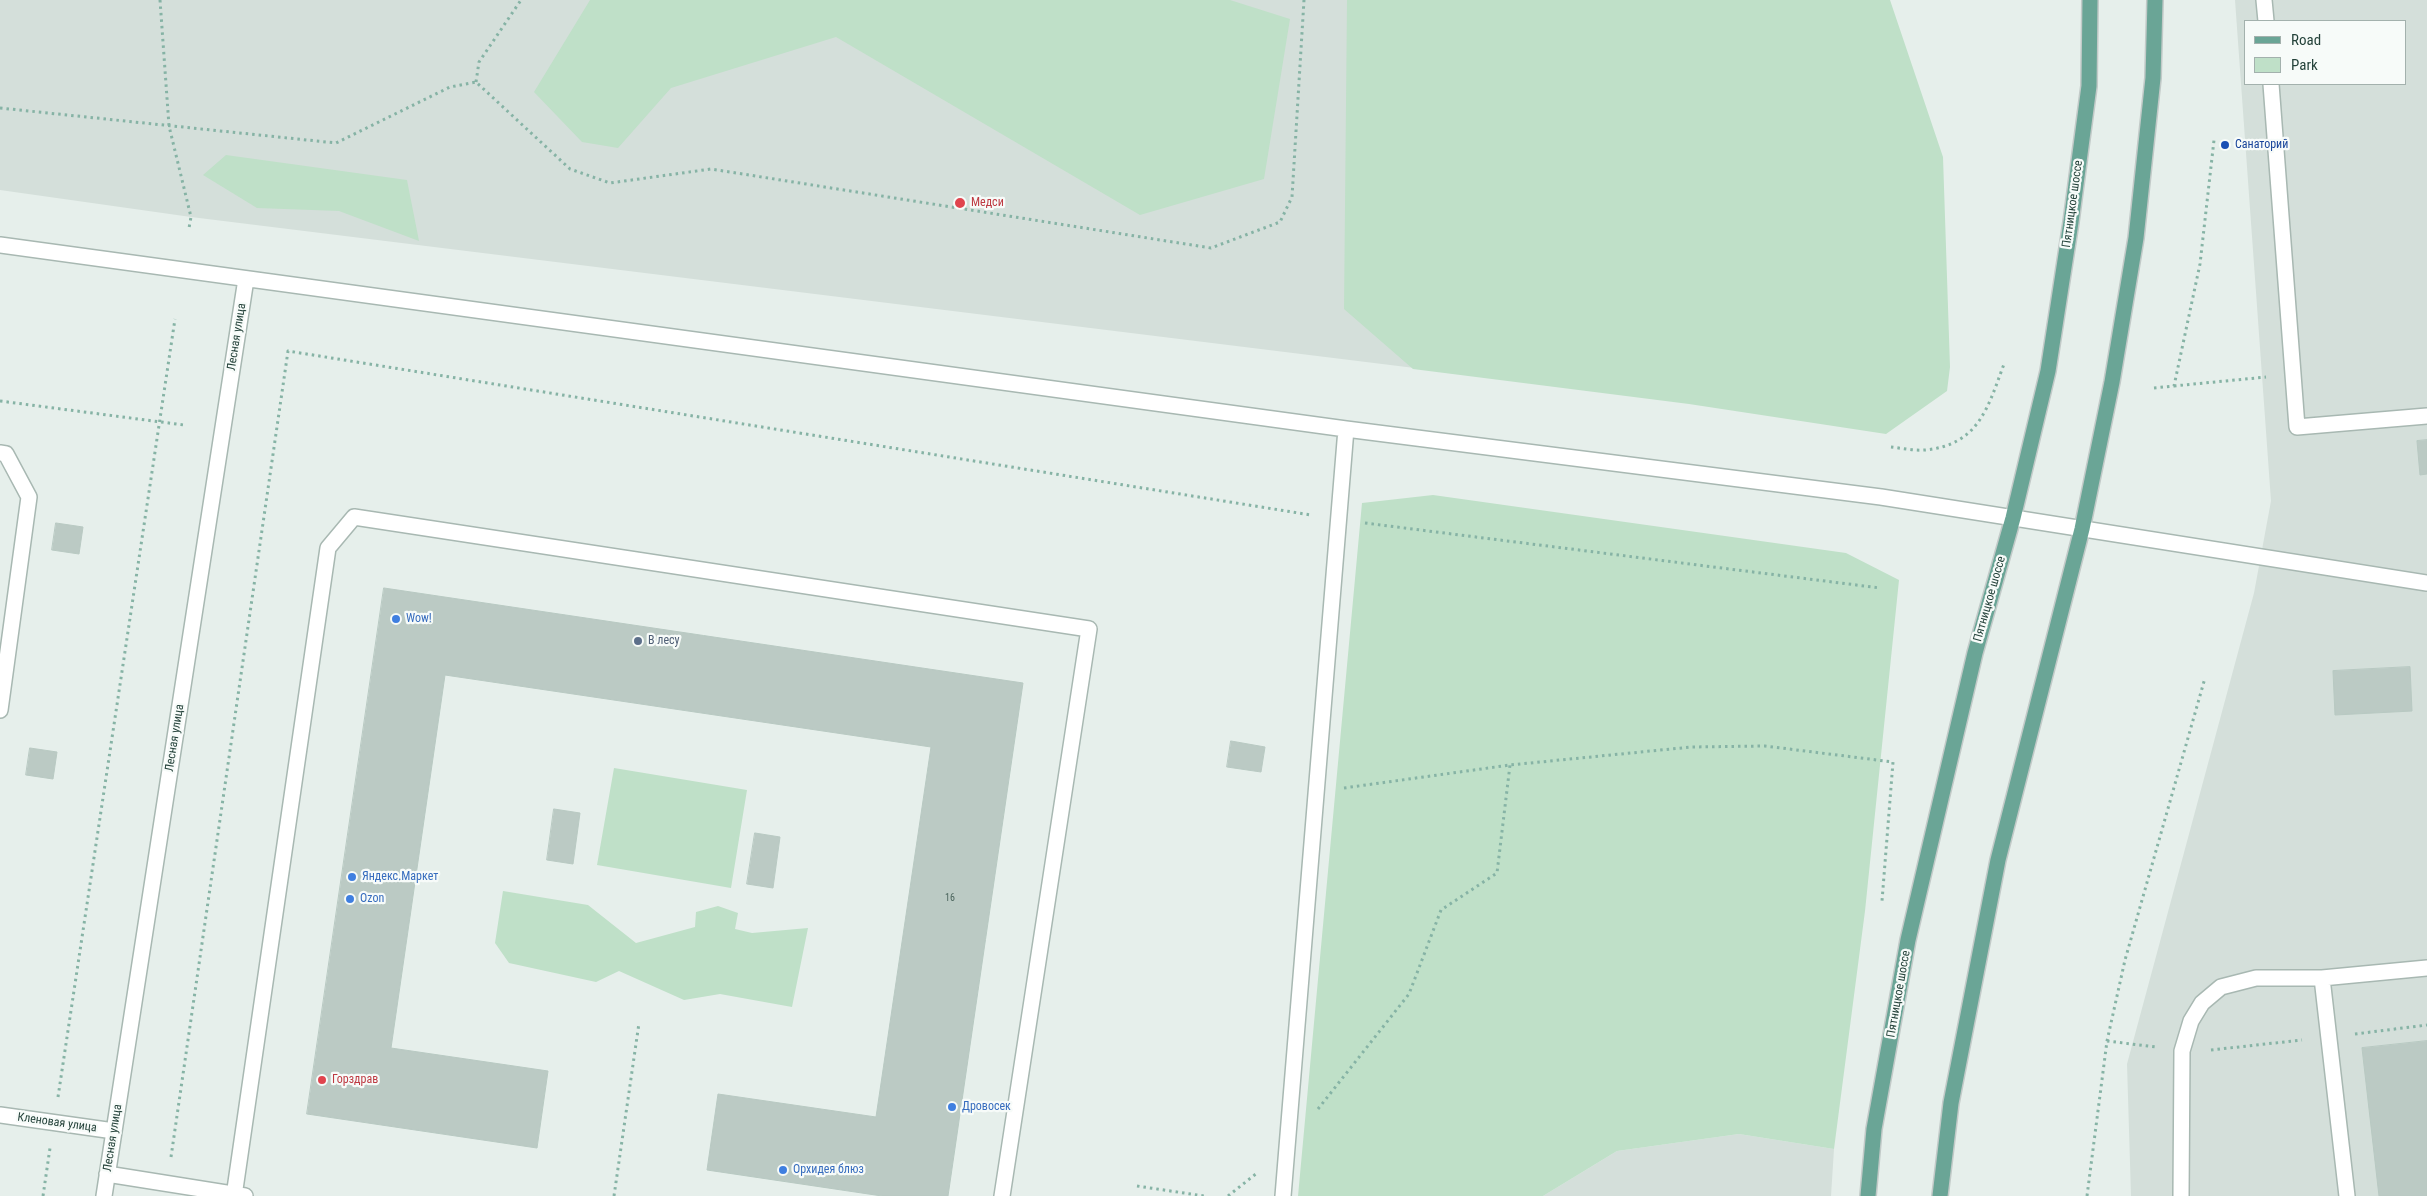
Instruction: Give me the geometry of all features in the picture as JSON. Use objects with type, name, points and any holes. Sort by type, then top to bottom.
[{"type":"main road","name":"Пятницкое шоссе","points":[[1868,1196],[1874,1128],[1908,940],[1975,653],[2013,518],[2048,371],[2071,222],[2089,86],[2090,0]]},
{"type":"main road","points":[[1940,1196],[1952,1103],[1998,860],[2082,529],[2112,382],[2136,238],[2154,78],[2155,0]]},
{"type":"street","points":[[2264,0],[2266,20]]},
{"type":"street","points":[[2271,85],[2297,427],[2427,416]]},
{"type":"street","points":[[0,245],[1346,429],[1882,496],[2427,583]]},
{"type":"street","name":"Лесная улица","points":[[104,1196],[246,279]]},
{"type":"street","points":[[1283,1196],[1346,429]]},
{"type":"street","points":[[0,453],[6,454],[29,497],[0,710]]},
{"type":"street","points":[[107,1174],[238,1195],[328,548],[354,517],[1089,629],[1002,1196]]},
{"type":"street","points":[[2181,1196],[2182,1050],[2191,1021],[2202,1003],[2222,987],[2256,978],[2322,978],[2427,968]]},
{"type":"street","points":[[2322,978],[2327,1037],[2347,1196]]},
{"type":"street","name":"Кленовая улица","points":[[0,1115],[114,1131]]},
{"type":"path","points":[[160,0],[169,126],[191,217],[189,228]]},
{"type":"path","points":[[476,82],[479,62],[521,0]]},
{"type":"path","points":[[476,82],[570,169],[610,182],[711,169],[1211,248],[1280,222],[1292,197],[1304,0]]},
{"type":"path","points":[[0,108],[336,144],[450,87],[476,82]]},
{"type":"path","points":[[2174,386],[2200,264],[2214,140]]},
{"type":"path","points":[[42,1196],[162,422],[175,319]]},
{"type":"path","points":[[2154,388],[2272,376],[2291,345]]},
{"type":"path","points":[[1890,447],[1923,450],[1952,445],[1972,430],[1987,409],[2004,364]]},
{"type":"path","points":[[0,401],[184,425]]},
{"type":"path","points":[[2087,1196],[2107,1041],[2125,960],[2205,678]]},
{"type":"path","points":[[1316,792],[1510,765],[1691,747],[1765,746],[1893,762],[1882,901]]},
{"type":"path","points":[[1317,1110],[1409,994],[1441,910],[1498,873],[1510,765]]},
{"type":"path","points":[[614,1196],[639,1024]]},
{"type":"path","points":[[2107,1041],[2194,1052],[2427,1025]]},
{"type":"path","points":[[1228,1196],[1287,1149]]},
{"type":"path","points":[[1137,1186],[1204,1196]]},
{"type":"shaded area","name":"Медси","points":[[0,0],[1808,0],[1844,421],[191,217],[0,190]]},
{"type":"shaded area","points":[[2235,0],[2427,0],[2427,1196],[2131,1196],[2127,1064],[2254,593],[2271,501]]},
{"type":"shaded area","points":[[1739,1134],[1834,1149],[1831,1196],[1543,1196],[1617,1151]]},
{"type":"green space","points":[[590,0],[1230,0],[1290,19],[1264,179],[1140,215],[836,37],[671,88],[618,148],[582,142],[534,92]]},
{"type":"green space","points":[[1347,0],[1890,0],[1943,157],[1950,367],[1947,391],[1886,434],[1689,404],[1413,369],[1344,309]]},
{"type":"green space","points":[[226,155],[407,180],[419,241],[339,211],[257,208],[203,175]]},
{"type":"green space","points":[[1433,495],[1846,553],[1899,580],[1865,911],[1834,1149],[1739,1134],[1617,1151],[1543,1196],[1298,1196],[1362,503]]},
{"type":"green space","points":[[614,768],[747,790],[731,888],[597,865]]},
{"type":"green space","points":[[503,891],[588,905],[636,943],[695,927],[696,912],[718,906],[738,913],[735,929],[752,933],[808,928],[792,1007],[720,994],[684,1000],[619,971],[596,982],[509,963],[495,943]]},
{"type":"building","points":[[2427,440],[2427,474],[2420,475],[2417,441]]},
{"type":"building","points":[[56,523],[83,527],[79,554],[52,550]]},
{"type":"building","points":[[384,588],[1023,683],[948,1196],[882,1196],[707,1170],[718,1094],[876,1117],[931,747],[445,675],[391,1048],[548,1071],[537,1148],[307,1114]]},
{"type":"building","points":[[2410,667],[2412,711],[2335,715],[2333,671]]},
{"type":"building","points":[[1231,741],[1265,747],[1261,772],[1227,767]]},
{"type":"building","points":[[30,748],[57,752],[53,779],[26,775]]},
{"type":"building","points":[[554,809],[580,813],[573,864],[547,860]]},
{"type":"building","points":[[755,833],[780,837],[773,888],[747,884]]},
{"type":"building","points":[[2427,1041],[2427,1196],[2379,1196],[2362,1048]]},
{"type":"place","name":"Санаторий","points":[[2225,145]]},
{"type":"place","name":"Медси","points":[[960,203]]},
{"type":"place","name":"Wow!","points":[[396,619]]},
{"type":"place","name":"В лесу","points":[[638,641]]},
{"type":"place","name":"Яндекс.Маркет","points":[[352,877]]},
{"type":"place","name":"Ozon","points":[[350,899]]},
{"type":"place","name":"Горздрав","points":[[322,1080]]},
{"type":"place","name":"Дровосек","points":[[952,1107]]},
{"type":"place","name":"Орхидея блюз","points":[[783,1170]]}]
